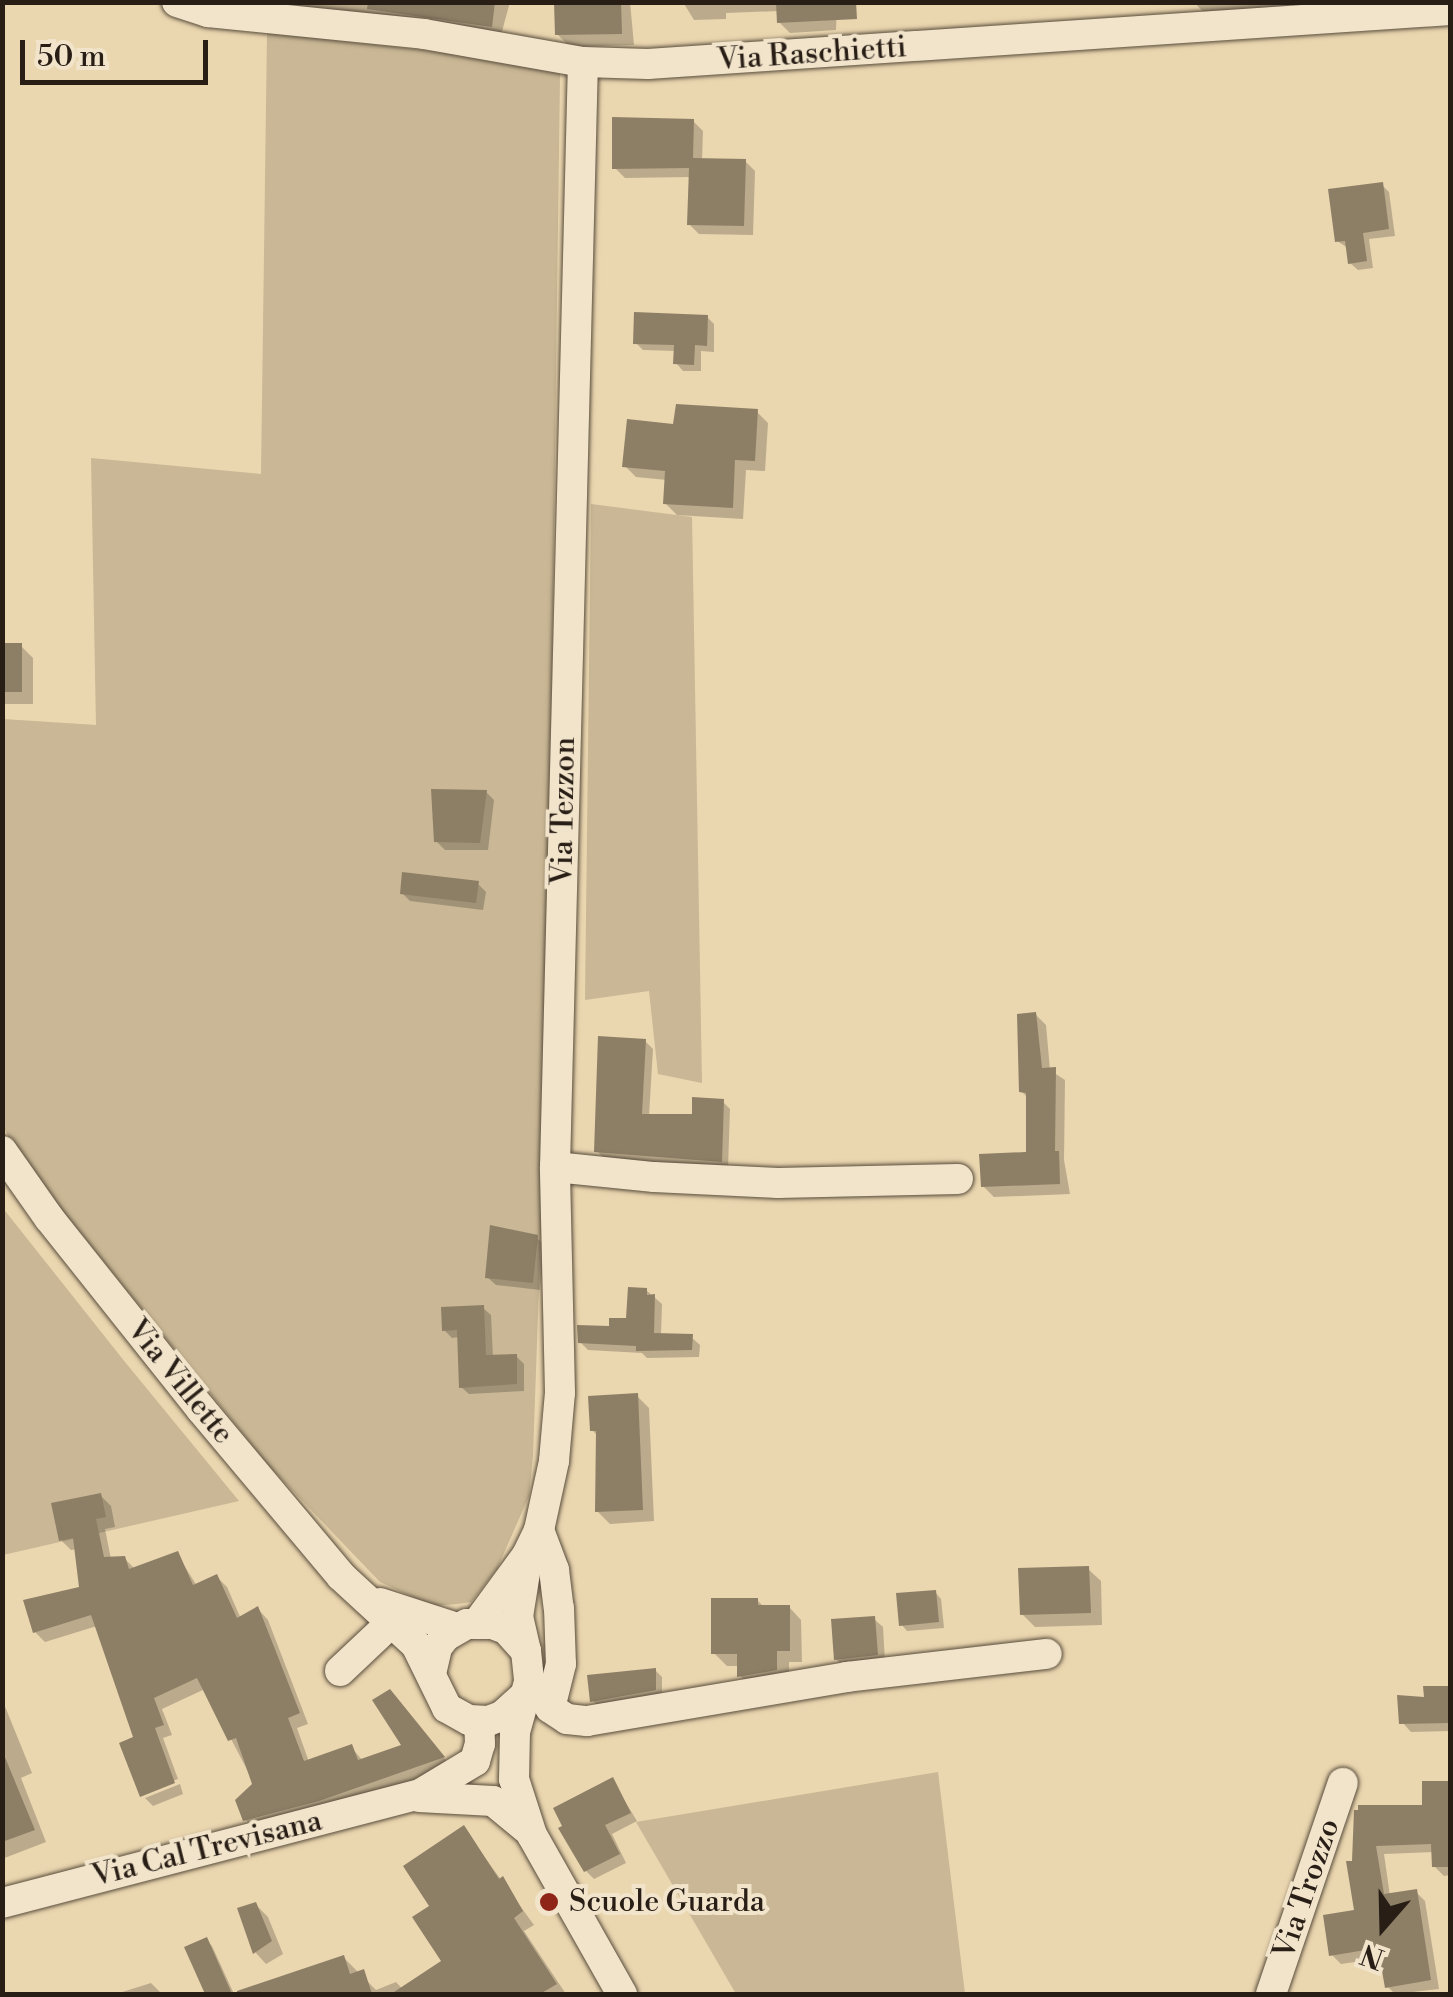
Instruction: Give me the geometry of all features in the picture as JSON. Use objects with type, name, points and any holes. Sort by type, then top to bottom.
[{"type":"street","name":"Via Raschietti","points":[[178,2],[208,12],[424,34],[583,62],[648,64],[1450,10]]},
{"type":"street","name":"Via Tezzon","points":[[526,1651],[518,1617],[554,1461],[560,1393],[555,1166],[583,62]]},
{"type":"street","name":"Via Villette","points":[[2,1152],[201,1409],[341,1576],[416,1645],[435,1686],[459,1716],[483,1721]]},
{"type":"street","points":[[555,1166],[654,1177],[778,1182],[958,1179]]},
{"type":"street","name":"Via Tezzon","points":[[468,1625],[533,1542]]},
{"type":"street","points":[[533,1542],[554,1570],[560,1608],[560,1664],[550,1708],[567,1719],[587,1721],[847,1677],[1047,1654]]},
{"type":"street","points":[[340,1671],[383,1611]]},
{"type":"street","name":"Via Villette","points":[[383,1611],[506,1630],[526,1651]]},
{"type":"street","points":[[416,1796],[444,1770],[458,1744],[458,1731],[435,1686],[438,1647],[468,1625]]},
{"type":"street","points":[[526,1651],[529,1682],[512,1764],[531,1832]]},
{"type":"street","points":[[523,1697],[514,1708],[483,1721],[496,1777],[622,1994]]},
{"type":"street","name":"Via Cal Trevisana","points":[[2,1902],[173,1855],[416,1796],[475,1761],[483,1721]]},
{"type":"street","name":"Via Trozzo","points":[[1271,1994],[1343,1782]]},
{"type":"street","name":"Via Cal Trevisana","points":[[416,1796],[493,1801],[531,1832]]},
{"type":"shaded area","points":[[267,33],[451,53],[560,73],[547,1058],[533,1456],[529,1496],[497,1569],[471,1602],[457,1604],[432,1606],[380,1582],[269,1466],[27,1167],[3,1127],[3,719],[96,725],[91,458],[261,474]]},
{"type":"shaded area","points":[[591,504],[692,517],[702,1083],[658,1074],[649,991],[585,1000]]},
{"type":"shaded area","points":[[2,1207],[125,1362],[239,1501],[3,1555]]},
{"type":"shaded area","points":[[938,1772],[965,1994],[736,1994],[636,1822]]},
{"type":"building","points":[[368,2],[495,2],[492,27],[367,9]]},
{"type":"building","points":[[554,2],[621,2],[622,34],[555,35]]},
{"type":"building","points":[[776,2],[856,2],[857,19],[777,23]]},
{"type":"building","points":[[612,117],[694,119],[693,158],[746,159],[744,226],[687,225],[689,168],[612,169]]},
{"type":"building","points":[[1383,182],[1389,229],[1363,233],[1367,261],[1348,264],[1345,241],[1335,242],[1328,189]]},
{"type":"building","points":[[634,312],[708,315],[707,346],[695,345],[694,365],[673,364],[674,345],[633,344]]},
{"type":"building","points":[[676,404],[758,409],[755,461],[735,460],[733,508],[663,504],[665,471],[622,467],[627,419],[673,424]]},
{"type":"building","points":[[2,643],[22,643],[22,692],[2,692]]},
{"type":"building","points":[[431,789],[487,790],[480,843],[434,842]]},
{"type":"building","points":[[402,872],[479,881],[476,903],[400,894]]},
{"type":"building","points":[[1036,1012],[1042,1068],[1056,1067],[1055,1151],[1059,1151],[1060,1184],[981,1187],[979,1154],[1026,1152],[1026,1093],[1019,1092],[1017,1014]]},
{"type":"building","points":[[598,1036],[646,1039],[642,1114],[692,1114],[692,1097],[724,1099],[722,1162],[594,1152]]},
{"type":"building","points":[[490,1225],[538,1235],[533,1283],[485,1278]]},
{"type":"building","points":[[628,1287],[647,1288],[647,1295],[655,1294],[654,1333],[693,1334],[692,1350],[636,1351],[636,1346],[578,1343],[577,1325],[609,1326],[609,1318],[626,1318]]},
{"type":"building","points":[[484,1305],[486,1355],[517,1354],[517,1384],[459,1388],[457,1330],[442,1331],[441,1307]]},
{"type":"building","points":[[638,1393],[643,1510],[595,1512],[596,1431],[590,1431],[588,1396]]},
{"type":"building","points":[[101,1493],[106,1517],[96,1519],[104,1557],[125,1556],[129,1569],[178,1551],[193,1585],[217,1574],[237,1618],[258,1606],[300,1713],[288,1718],[304,1761],[352,1744],[358,1760],[401,1745],[372,1700],[390,1689],[445,1757],[319,1801],[243,1821],[235,1800],[252,1784],[236,1738],[228,1741],[197,1678],[154,1698],[164,1725],[155,1728],[175,1783],[140,1797],[119,1743],[133,1737],[91,1615],[33,1633],[23,1600],[79,1587],[73,1538],[59,1541],[51,1503]]},
{"type":"building","points":[[1089,1566],[1091,1613],[1020,1615],[1018,1568]]},
{"type":"building","points":[[936,1590],[939,1622],[899,1626],[896,1593]]},
{"type":"building","points":[[711,1598],[758,1598],[758,1605],[790,1605],[790,1651],[777,1651],[777,1670],[737,1677],[737,1654],[711,1654]]},
{"type":"building","points":[[875,1616],[878,1655],[834,1660],[831,1619]]},
{"type":"building","points":[[656,1668],[656,1690],[590,1702],[587,1675]]},
{"type":"building","points":[[1423,1686],[1450,1686],[1450,1723],[1399,1724],[1397,1695],[1424,1697]]},
{"type":"building","points":[[2,1750],[35,1830],[2,1842]]},
{"type":"building","points":[[613,1777],[631,1813],[605,1825],[620,1854],[584,1872],[558,1828],[562,1826],[553,1808]]},
{"type":"building","points":[[1422,1781],[1450,1781],[1450,1867],[1432,1867],[1431,1844],[1376,1846],[1384,1894],[1417,1889],[1431,1980],[1385,1988],[1378,1948],[1329,1956],[1323,1915],[1354,1910],[1346,1861],[1352,1861],[1354,1810],[1358,1810],[1358,1805],[1422,1805]]},
{"type":"building","points":[[464,1825],[499,1879],[503,1876],[523,1911],[514,1918],[557,1984],[540,1994],[391,1994],[441,1961],[412,1917],[429,1906],[403,1866]]},
{"type":"building","points":[[256,1902],[272,1941],[253,1954],[237,1908]]},
{"type":"building","points":[[207,1937],[232,1994],[205,1994],[184,1947]]},
{"type":"building","points":[[344,1955],[350,1974],[364,1969],[372,1994],[237,1994],[237,1991]]},
{"type":"place","name":"Scuole Guarda","points":[[549,1902]]}]
